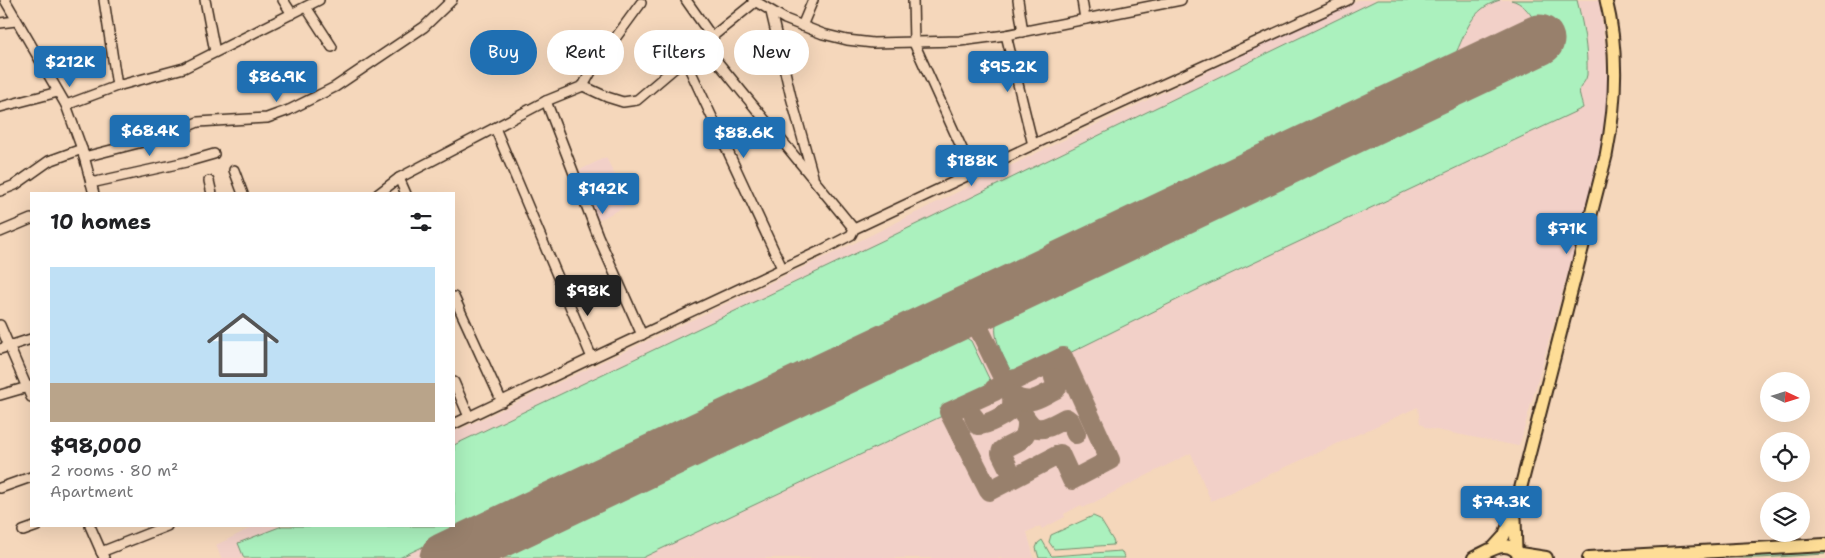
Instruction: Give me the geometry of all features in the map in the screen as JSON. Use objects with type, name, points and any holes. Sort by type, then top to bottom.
[{"type":"highway","points":[[1589,558],[1825,545]]},
{"type":"highway","points":[[1474,558],[1508,546],[1519,554],[1546,558]]},
{"type":"main road","points":[[1488,552],[1504,536],[1516,506],[1606,156],[1614,103],[1614,80],[1606,0]]},
{"type":"main road","points":[[1516,506],[1514,525],[1519,554]]},
{"type":"street","points":[[5,0],[66,105],[83,153],[94,192]]},
{"type":"street","points":[[104,0],[117,86]]},
{"type":"street","points":[[205,0],[215,52]]},
{"type":"street","points":[[283,0],[292,14]]},
{"type":"street","points":[[66,105],[117,86],[184,68],[318,0]]},
{"type":"street","points":[[0,191],[21,181],[49,161],[162,137],[198,122],[266,118],[289,110],[335,87],[424,27],[452,0]]},
{"type":"street","points":[[686,0],[707,30]]},
{"type":"street","points":[[802,26],[814,0]]},
{"type":"street","points":[[913,0],[914,43],[973,173]]},
{"type":"street","points":[[1018,0],[1023,32]]},
{"type":"street","points":[[1082,0],[1085,19]]},
{"type":"street","points":[[720,30],[754,1],[771,12],[802,26],[847,40],[873,43],[914,43],[960,41],[1006,35],[1085,19],[1144,4],[1181,0]]},
{"type":"street","points":[[455,424],[851,235],[854,229],[1348,0]]},
{"type":"street","points":[[381,192],[399,178],[546,101],[583,86],[592,70],[641,3]]},
{"type":"street","points":[[306,7],[332,47]]},
{"type":"street","points":[[771,12],[791,97],[815,181]]},
{"type":"street","points":[[0,23],[16,21]]},
{"type":"street","points":[[1006,35],[1033,145]]},
{"type":"street","points":[[724,70],[854,229]]},
{"type":"street","points":[[583,86],[623,102],[638,100],[667,75]]},
{"type":"street","points":[[692,75],[782,268]]},
{"type":"street","points":[[0,107],[58,92]]},
{"type":"street","points":[[546,101],[598,236],[642,335]]},
{"type":"street","points":[[495,128],[592,358]]},
{"type":"street","points":[[91,182],[186,162],[214,154]]},
{"type":"street","points":[[234,170],[242,192]]},
{"type":"street","points":[[399,178],[405,192]]},
{"type":"street","points":[[209,181],[212,192]]},
{"type":"street","points":[[0,232],[30,219]]},
{"type":"street","points":[[455,299],[502,402]]},
{"type":"street","points":[[0,325],[29,387],[0,394]]},
{"type":"street","points":[[0,349],[30,339]]},
{"type":"street","points":[[455,384],[469,417]]},
{"type":"street","points":[[0,488],[30,477]]},
{"type":"street","points":[[23,531],[34,527]]},
{"type":"street","points":[[90,527],[103,555],[165,527]]},
{"type":"shaded area","points":[[1358,0],[1599,0],[1606,51],[1608,106],[1605,131],[1570,265],[1518,446],[1426,428],[1420,423],[1418,407],[1211,501],[1191,453],[1083,508],[1081,505],[1064,514],[1065,517],[1042,529],[1040,526],[1027,532],[1034,558],[221,558],[216,545],[253,527],[455,527],[455,432],[861,240],[1026,158]]},
{"type":"shaded area","points":[[606,157],[629,205],[598,220],[576,172]]},
{"type":"green space","points":[[1377,0],[1500,0],[1482,9],[1476,15],[1466,30],[1454,57],[399,558],[244,558],[238,543],[279,527],[455,527],[455,445],[888,238]]},
{"type":"green space","points":[[1511,0],[1577,0],[1587,56],[1587,75],[1580,88],[1583,108],[1207,285],[1015,380],[1002,353],[996,334],[999,316],[1005,308],[1547,50],[1530,14],[1518,3]]},
{"type":"green space","points":[[951,334],[962,335],[971,341],[995,391],[642,558],[477,558]]},
{"type":"green space","points":[[1093,516],[1100,519],[1114,542],[1113,545],[1054,549],[1049,542],[1051,535]]},
{"type":"green space","points":[[1042,540],[1052,556],[1121,551],[1125,558],[1039,558],[1036,548]]},
{"type":"green space","points":[[1825,550],[1825,554],[1760,558],[1689,558]]},
{"type":"taxiway","points":[[979,329],[979,315],[986,304],[994,298]]},
{"type":"taxiway","points":[[949,319],[958,318],[966,320],[973,323],[979,329],[1013,397],[1034,427],[1046,427],[1066,418],[1070,421],[1076,434]]},
{"type":"taxiway","points":[[1063,357],[1110,460],[1072,480],[1060,454],[989,491],[949,412],[1063,357]]},
{"type":"taxiway","points":[[974,417],[978,425],[986,424],[1006,413],[1011,408],[1012,395],[1018,399],[1034,400],[1056,389],[1058,385],[1054,378]]},
{"type":"taxiway","points":[[1008,467],[1001,453],[1002,450],[1023,437],[1027,428],[1027,421]]},
{"type":"runway","points":[[445,558],[1539,40]]}]
